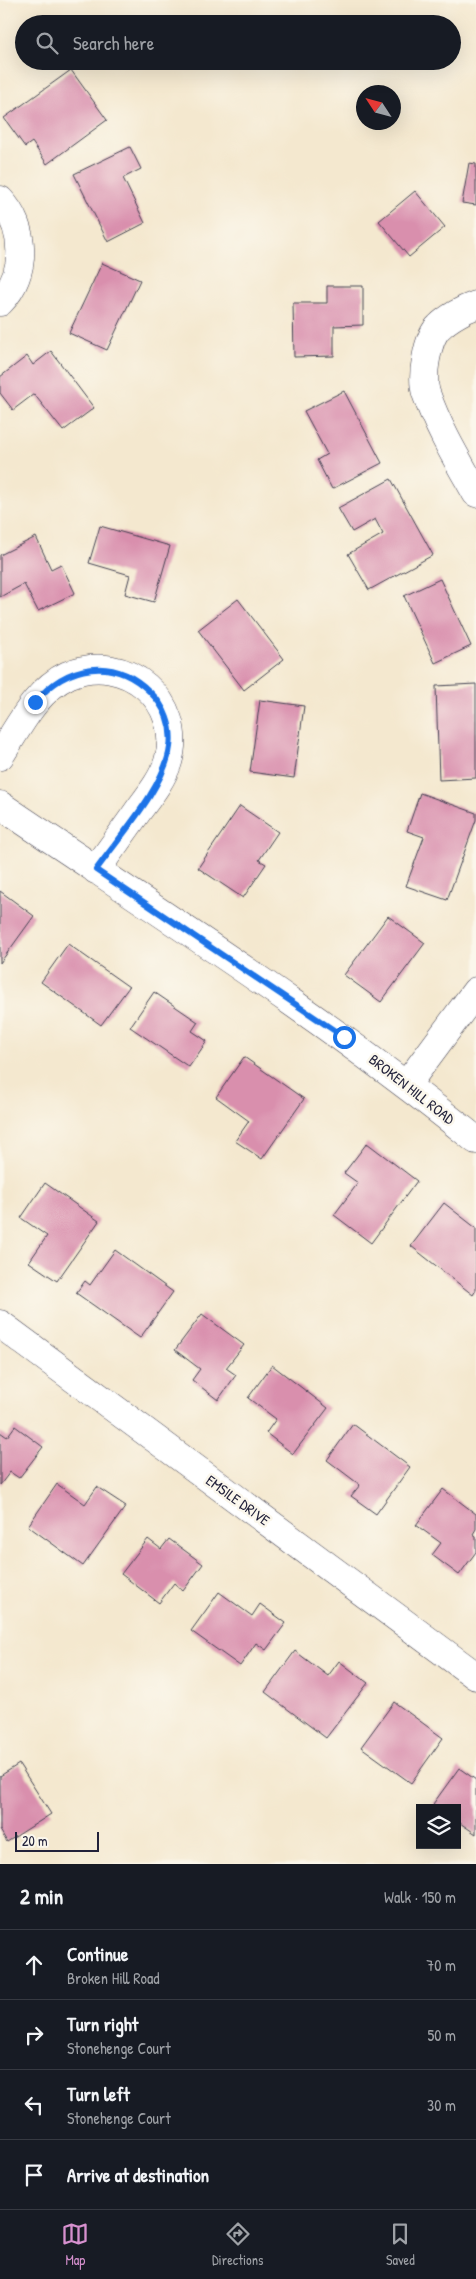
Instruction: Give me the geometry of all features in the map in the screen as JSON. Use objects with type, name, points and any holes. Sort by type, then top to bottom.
[{"type":"street","points":[[0,200],[9,210],[21,244],[16,278],[0,302]]},
{"type":"street","points":[[476,305],[448,320],[438,328],[428,351],[424,379],[425,392],[451,449],[476,493]]},
{"type":"street","points":[[0,756],[44,692],[67,676],[80,671],[111,668],[126,673],[139,680],[158,700],[166,714],[170,728],[171,744],[167,763],[154,790],[96,870]]},
{"type":"street","name":"BROKEN HILL ROAD","points":[[0,805],[344,1037],[407,1084],[476,1140]]},
{"type":"street","points":[[407,1084],[476,991]]},
{"type":"street","name":"EMSILE DRIVE","points":[[0,1324],[476,1676]]},
{"type":"building","points":[[71,70],[107,120],[47,164],[32,142],[25,147],[4,118]]},
{"type":"building","points":[[130,147],[141,169],[123,178],[145,223],[108,242],[74,174]]},
{"type":"building","points":[[469,163],[476,164],[476,205],[462,203]]},
{"type":"building","points":[[415,191],[445,227],[409,257],[379,221]]},
{"type":"building","points":[[102,263],[140,280],[107,350],[69,333]]},
{"type":"building","points":[[327,286],[363,286],[363,325],[334,326],[334,356],[294,357],[293,303],[327,303]]},
{"type":"building","points":[[51,351],[94,408],[63,431],[34,394],[13,410],[0,393],[0,377],[27,356],[33,365]]},
{"type":"building","points":[[344,391],[382,463],[332,489],[317,460],[327,454],[304,411]]},
{"type":"building","points":[[391,479],[433,555],[369,590],[348,554],[383,534],[375,519],[352,532],[338,508]]},
{"type":"building","points":[[100,526],[170,546],[154,602],[125,594],[130,575],[89,563]]},
{"type":"building","points":[[36,537],[51,569],[61,564],[75,593],[38,611],[24,584],[0,597],[0,555]]},
{"type":"building","points":[[440,579],[471,646],[435,663],[404,596]]},
{"type":"building","points":[[238,599],[284,659],[244,690],[198,630]]},
{"type":"building","points":[[476,684],[476,778],[439,780],[436,686]]},
{"type":"building","points":[[260,700],[304,706],[294,778],[250,772]]},
{"type":"building","points":[[420,793],[476,813],[476,820],[447,900],[406,886],[424,837],[407,831]]},
{"type":"building","points":[[240,806],[278,832],[259,860],[266,864],[243,898],[198,868]]},
{"type":"building","points":[[0,891],[34,916],[0,963]]},
{"type":"building","points":[[388,916],[425,943],[381,1002],[344,975]]},
{"type":"building","points":[[68,944],[129,987],[101,1025],[41,982]]},
{"type":"building","points":[[154,992],[198,1022],[192,1031],[207,1041],[189,1067],[130,1027]]},
{"type":"building","points":[[244,1057],[304,1099],[262,1159],[235,1141],[249,1121],[216,1097]]},
{"type":"building","points":[[367,1143],[417,1181],[371,1243],[334,1215],[358,1183],[344,1173]]},
{"type":"building","points":[[45,1183],[99,1221],[57,1281],[29,1262],[47,1236],[21,1218]]},
{"type":"building","points":[[444,1203],[476,1228],[476,1290],[473,1295],[411,1246]]},
{"type":"building","points":[[115,1250],[173,1292],[140,1338],[76,1293],[85,1281],[90,1285]]},
{"type":"building","points":[[202,1314],[244,1345],[226,1368],[236,1375],[218,1400],[192,1380],[200,1369],[175,1350]]},
{"type":"building","points":[[272,1365],[328,1408],[293,1454],[266,1433],[276,1419],[248,1398]]},
{"type":"building","points":[[353,1424],[410,1467],[376,1514],[351,1496],[360,1485],[327,1460]]},
{"type":"building","points":[[15,1426],[43,1447],[19,1478],[10,1472],[0,1485],[0,1432],[7,1437]]},
{"type":"building","points":[[57,1484],[85,1504],[97,1487],[126,1506],[83,1566],[28,1526]]},
{"type":"building","points":[[443,1489],[476,1514],[476,1529],[473,1534],[476,1536],[476,1552],[459,1575],[432,1555],[441,1543],[416,1525]]},
{"type":"building","points":[[148,1539],[161,1549],[169,1539],[203,1564],[183,1591],[174,1583],[159,1603],[121,1574]]},
{"type":"building","points":[[219,1592],[252,1616],[260,1604],[286,1623],[266,1650],[256,1643],[240,1666],[191,1631]]},
{"type":"building","points":[[295,1651],[328,1676],[339,1661],[368,1683],[326,1738],[265,1692]]},
{"type":"building","points":[[394,1702],[443,1738],[411,1783],[361,1747]]},
{"type":"building","points":[[19,1764],[51,1814],[7,1842],[0,1830],[0,1776]]},
{"type":"building","points":[[459,1768],[476,1780],[476,1834],[461,1824],[461,1804],[433,1804]]},
{"type":"route","points":[[35,702],[53,684],[67,676],[80,671],[111,668],[139,680],[158,700],[166,714],[170,728],[171,744],[167,763],[154,790],[96,870],[344,1037]]}]
